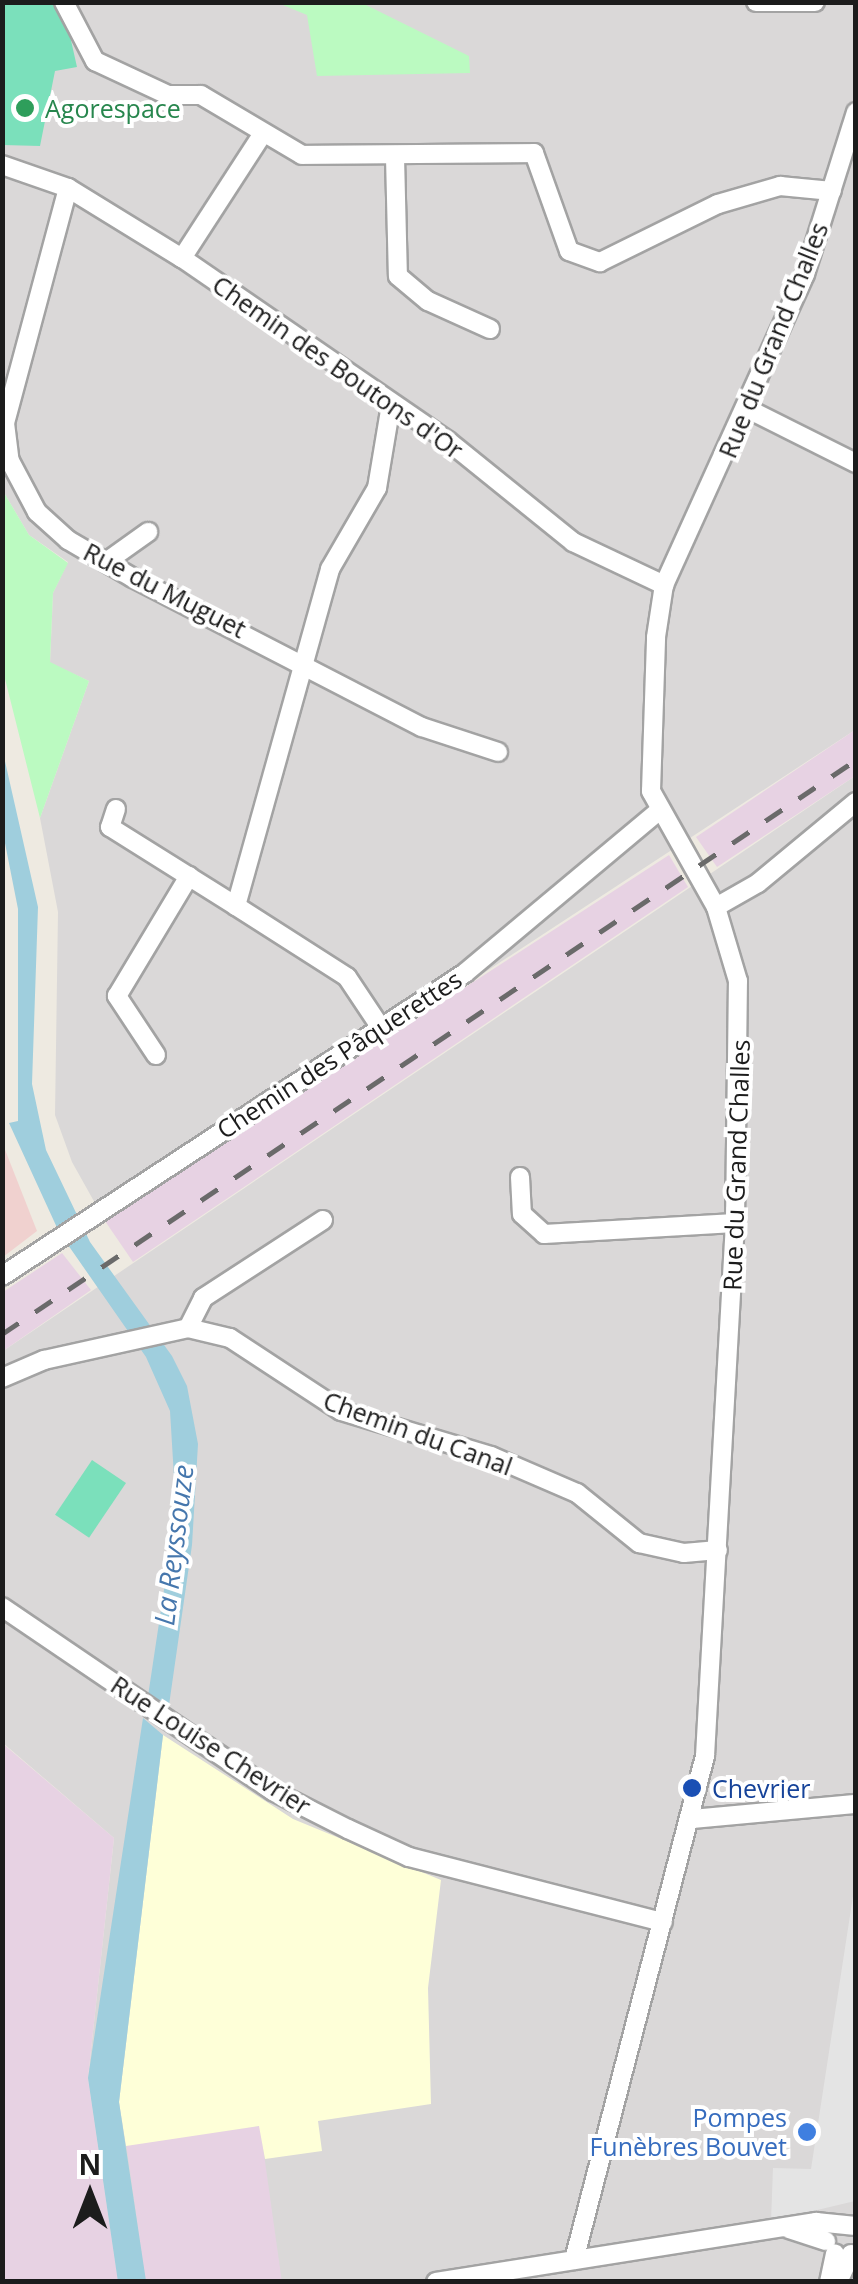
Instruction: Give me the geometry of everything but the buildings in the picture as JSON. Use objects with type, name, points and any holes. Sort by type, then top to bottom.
[{"type":"street","points":[[64,2],[96,60],[168,95],[202,95],[262,135],[302,155],[534,153],[570,251],[600,262],[718,204],[780,186],[832,192]]},
{"type":"street","points":[[756,2],[815,2]]},
{"type":"street","name":"Rue du Grand Challes","points":[[574,2260],[693,1819],[705,1756],[718,1550],[741,1039],[732,946],[716,907],[659,811],[650,764],[664,585],[748,409],[805,274],[856,112]]},
{"type":"street","points":[[182,258],[262,135]]},
{"type":"street","points":[[395,157],[398,276],[428,300],[490,329]]},
{"type":"street","name":"Chemin des Boutons d'Or","points":[[2,165],[68,188],[182,258],[448,442],[573,542],[664,585]]},
{"type":"street","name":"Rue du Muguet","points":[[68,188],[6,422],[10,461],[37,512],[106,562],[308,662],[422,727],[498,752]]},
{"type":"street","points":[[236,906],[308,662],[330,569],[378,488],[390,404]]},
{"type":"street","points":[[748,409],[856,463]]},
{"type":"street","points":[[106,562],[148,532]]},
{"type":"street","points":[[716,907],[758,883],[856,802]]},
{"type":"street","points":[[116,809],[110,826],[347,977],[380,1028]]},
{"type":"street","name":"Chemin des Pâquerettes","points":[[2,1276],[465,972],[659,811]]},
{"type":"street","points":[[156,1055],[117,996],[189,876]]},
{"type":"street","points":[[520,1177],[522,1214],[544,1234],[735,1222]]},
{"type":"street","points":[[188,1328],[203,1298],[323,1220]]},
{"type":"street","name":"Chemin du Canal","points":[[2,1378],[44,1360],[126,1344],[166,1330],[188,1328],[230,1338],[341,1410],[491,1456],[578,1492],[639,1543],[684,1553],[718,1550]]},
{"type":"street","name":"Rue Louise Chevrier","points":[[2,1607],[273,1791],[409,1857],[663,1922]]},
{"type":"street","points":[[693,1819],[856,1804]]},
{"type":"street","points":[[436,2282],[537,2274],[574,2260],[784,2227],[845,2237]]},
{"type":"street","points":[[830,2282],[845,2237]]},
{"type":"street","points":[[838,2282],[845,2237]]},
{"type":"shaded area","points":[[3,3],[855,3],[855,730],[105,1221],[72,1162],[55,1115],[58,912],[40,818],[89,681],[50,663],[53,593],[68,562],[29,535],[3,491]]},
{"type":"shaded area","points":[[855,730],[855,776],[717,867],[696,837]]},
{"type":"shaded area","points":[[855,776],[855,2281],[118,2281],[88,2078],[114,1838],[3,1743],[3,1351]]},
{"type":"shaded area","points":[[669,855],[688,887],[133,1262],[105,1221]]},
{"type":"shaded area","points":[[2,1142],[37,1231],[3,1257],[2,1257]]},
{"type":"shaded area","points":[[62,1253],[91,1290],[3,1351],[3,1292]]},
{"type":"shaded area","points":[[163,1735],[293,1819],[441,1880],[428,1988],[431,2104],[318,2121],[322,2151],[265,2159],[259,2126],[126,2146],[119,2102]]},
{"type":"shaded area","points":[[2,1743],[114,1838],[88,2078],[118,2281],[3,2281]]},
{"type":"shaded area","points":[[855,1883],[855,2201],[771,2221],[773,2168],[811,2169]]},
{"type":"shaded area","points":[[260,2126],[282,2281],[146,2282],[126,2145]]},
{"type":"green space","name":"Agorespace","points":[[3,3],[52,3],[68,27],[77,67],[55,71],[40,146],[3,145]]},
{"type":"green space","points":[[278,3],[362,3],[469,56],[470,73],[317,76],[307,15]]},
{"type":"green space","points":[[3,491],[29,535],[68,563],[53,593],[50,662],[89,681],[40,818],[3,671]]},
{"type":"green space","points":[[92,1460],[126,1483],[89,1538],[55,1515]]},
{"type":"water","name":"La Reyssouze","points":[[2,748],[38,907],[32,1084],[46,1150],[90,1242],[172,1356],[187,1386],[198,1444],[192,1545],[169,1705],[148,1696],[176,1510],[170,1411],[146,1357],[59,1232],[9,1123],[18,1121],[18,909],[3,833]]},
{"type":"water","points":[[143,1718],[163,1735],[119,2102],[146,2281],[118,2282],[88,2078]]},
{"type":"railway","points":[[2,1334],[856,760]]},
{"type":"place","name":"Agorespace","points":[[25,108]]},
{"type":"place","name":"Chevrier","points":[[692,1788]]},
{"type":"place","name":"Pompes Funèbres Bouvet","points":[[807,2132]]}]
